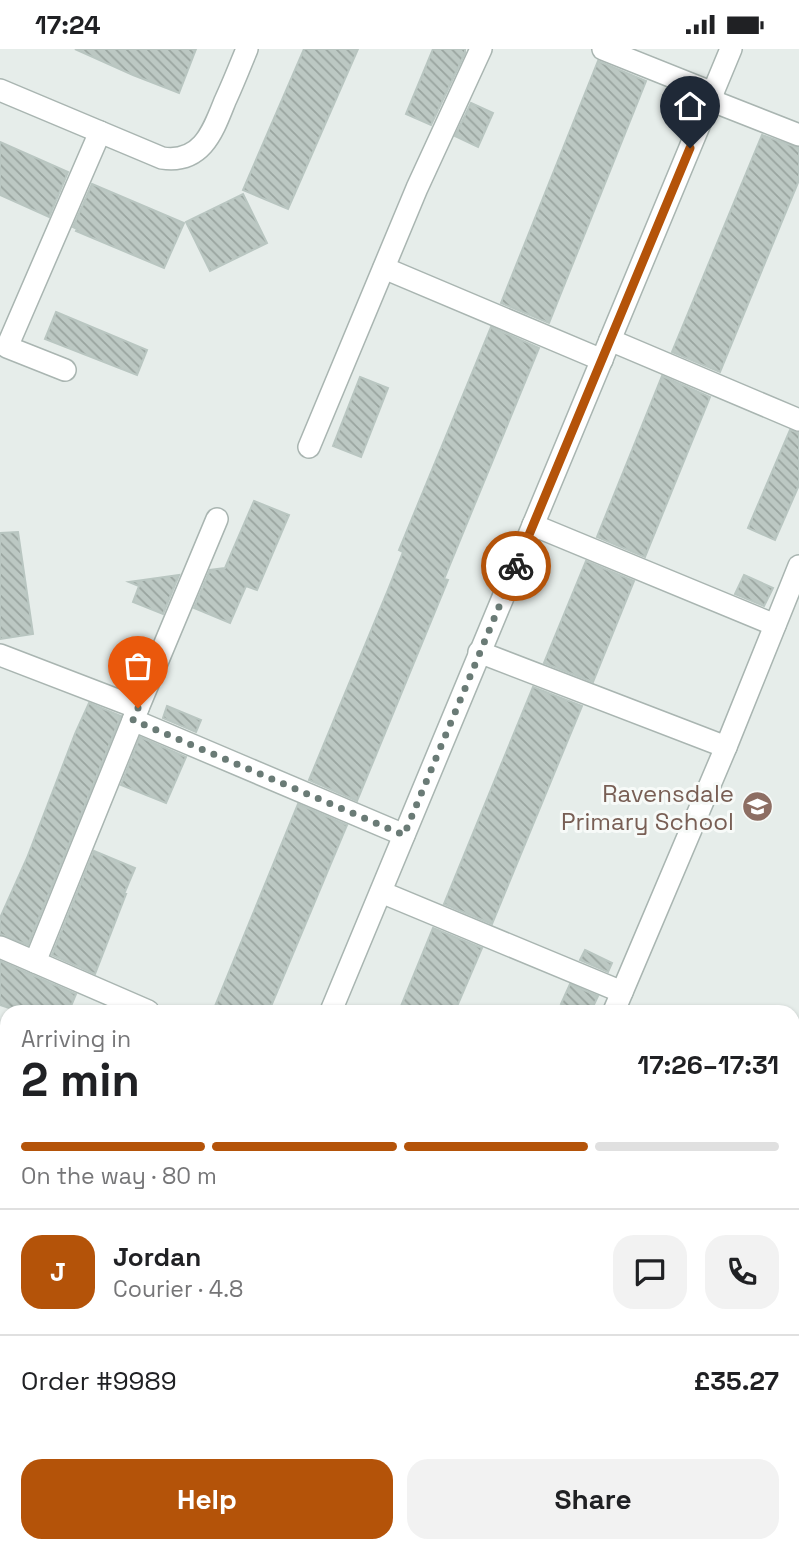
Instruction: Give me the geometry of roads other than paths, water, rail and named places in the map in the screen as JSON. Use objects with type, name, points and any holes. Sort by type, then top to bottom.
[{"type":"street","points":[[0,90],[172,160],[197,151],[211,135],[247,49]]},
{"type":"street","points":[[309,447],[417,188],[481,49]]},
{"type":"street","points":[[603,49],[799,135]]},
{"type":"street","points":[[334,1005],[731,49]]},
{"type":"street","points":[[65,370],[4,345],[100,132]]},
{"type":"street","points":[[384,268],[799,420]]},
{"type":"street","points":[[35,962],[217,519]]},
{"type":"street","points":[[533,525],[775,625]]},
{"type":"street","points":[[381,892],[618,1002],[799,566]]},
{"type":"street","points":[[480,652],[726,747]]},
{"type":"street","points":[[0,655],[404,835]]},
{"type":"street","points":[[0,947],[134,1005]]},
{"type":"place","name":"Ravensdale Primary School","points":[[757,807]]}]
